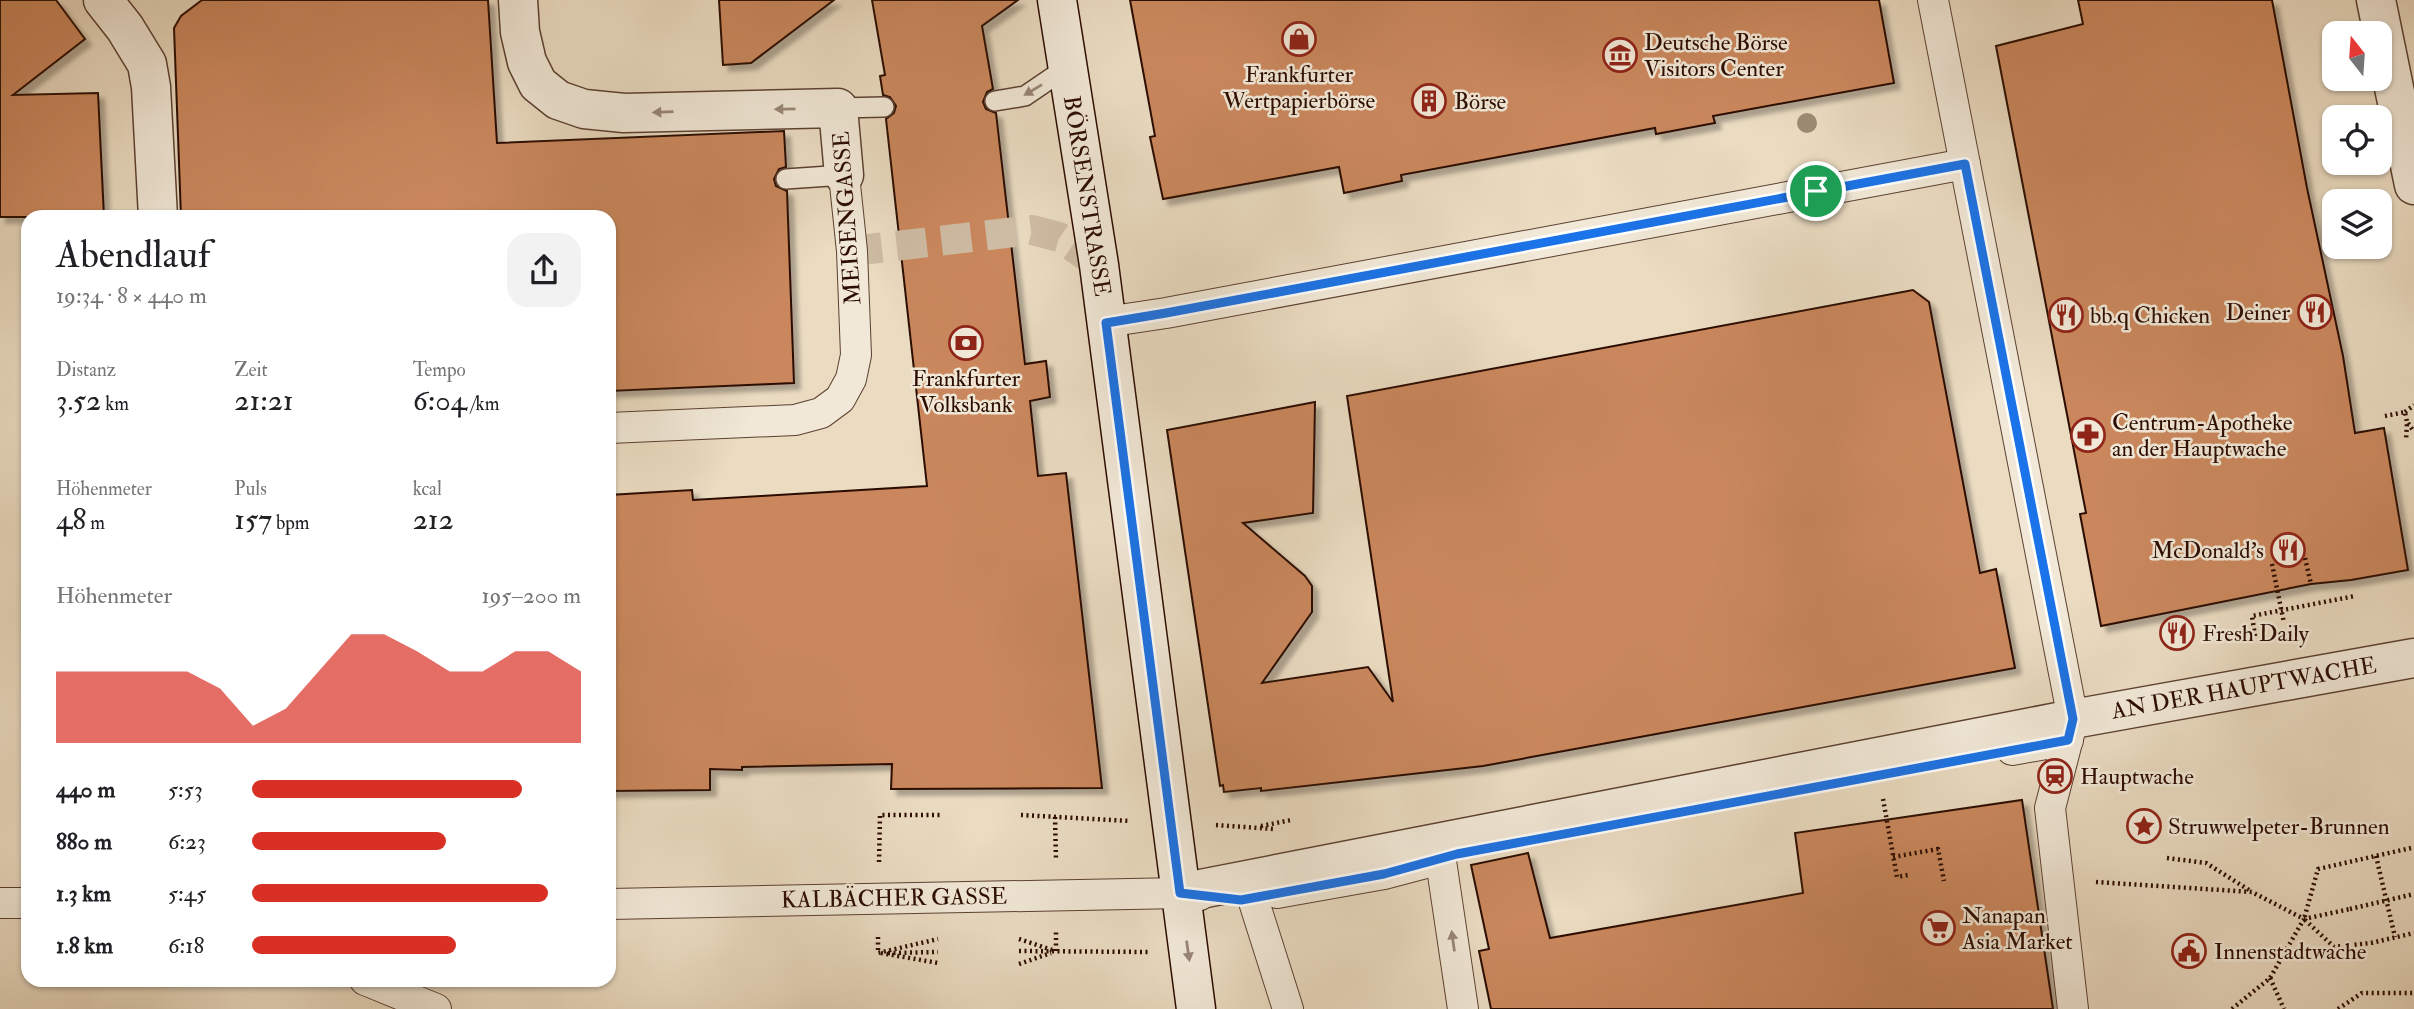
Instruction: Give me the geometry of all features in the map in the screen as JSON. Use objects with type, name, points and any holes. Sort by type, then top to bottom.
[{"type":"street","points":[[103,0],[125,28],[147,64],[165,205]]},
{"type":"street","name":"MEISENGASSE","points":[[518,0],[520,32],[527,62],[538,84],[558,100],[584,109],[624,113],[838,108],[852,251],[856,355],[851,379],[840,399],[821,414],[795,420],[616,429]]},
{"type":"street","name":"BÖRSENSTRASSE","points":[[1057,0],[1106,323],[1196,1009]]},
{"type":"street","points":[[1933,0],[2071,730],[2050,808],[2073,1009]]},
{"type":"street","points":[[2376,0],[2414,185]]},
{"type":"street","points":[[1106,323],[1965,164]]},
{"type":"street","name":"AN DER HAUPTWACHE","points":[[1180,893],[1253,888],[1380,856],[1439,850],[2071,730],[2414,658]]},
{"type":"street","points":[[1463,1009],[1439,850],[1879,775],[2071,730]]},
{"type":"street","points":[[1253,888],[1288,1009]]},
{"type":"street","name":"KALBÄCHER GASSE","points":[[616,904],[1180,893]]},
{"type":"street","points":[[0,903],[21,903]]},
{"type":"street","points":[[382,987],[436,1009]]},
{"type":"lane","points":[[995,101],[1025,96],[1066,68]]},
{"type":"lane","points":[[838,108],[884,107]]},
{"type":"lane","points":[[786,179],[845,175]]},
{"type":"path","points":[[2385,416],[2405,412],[2414,405]]},
{"type":"path","points":[[2405,412],[2406,440]]},
{"type":"path","points":[[2407,422],[2414,432]]},
{"type":"path","points":[[2305,558],[2311,584]]},
{"type":"path","points":[[2272,564],[2284,623]]},
{"type":"path","points":[[2255,636],[2252,617],[2355,596]]},
{"type":"path","points":[[1879,775],[1897,877],[1908,875]]},
{"type":"path","points":[[1021,815],[1055,817]]},
{"type":"path","points":[[1254,827],[1291,820]]},
{"type":"path","points":[[2232,1009],[2270,978],[2304,919],[2318,869],[2411,848]]},
{"type":"path","points":[[1893,857],[1938,849],[1944,881]]},
{"type":"path","points":[[2376,856],[2395,937]]},
{"type":"path","points":[[2167,859],[2206,863],[2252,892],[2304,919],[2334,947],[2414,933]]},
{"type":"path","points":[[2141,885],[2252,892]]},
{"type":"path","points":[[2304,919],[2414,894]]},
{"type":"path","points":[[1019,939],[1056,951]]},
{"type":"path","points":[[1019,951],[1148,952],[1149,964]]},
{"type":"path","points":[[1019,964],[1056,951]]},
{"type":"path","points":[[938,952],[878,953],[938,963]]},
{"type":"path","points":[[2270,978],[2284,1009]]},
{"type":"path","points":[[2338,1009],[2362,993],[2414,993]]},
{"type":"building","points":[[0,0],[56,0],[85,39],[13,95],[98,93],[104,210],[21,210],[21,217],[0,217]]},
{"type":"building","points":[[202,0],[488,0],[497,143],[784,131],[786,167],[779,169],[774,179],[776,186],[787,191],[794,383],[616,391],[616,210],[181,210],[174,28],[181,16]]},
{"type":"building","points":[[719,0],[834,0],[751,63],[723,65]]},
{"type":"building","points":[[872,0],[1018,0],[982,26],[993,89],[987,92],[983,102],[986,109],[996,113],[1025,364],[1046,361],[1050,397],[1030,401],[1038,476],[1066,473],[1102,788],[891,789],[892,764],[710,769],[710,790],[616,791],[616,495],[692,490],[693,500],[927,486],[886,119],[894,113],[896,106],[890,97],[883,95],[880,76],[885,75]]},
{"type":"building","name":"Börse","points":[[1130,0],[1879,0],[1894,83],[1713,116],[1715,123],[1656,134],[1655,128],[1401,175],[1402,181],[1344,193],[1339,167],[1163,199],[1150,137],[1155,136]]},
{"type":"building","points":[[2078,0],[2272,0],[2307,188],[2343,356],[2355,433],[2384,428],[2408,570],[2311,584],[2101,626],[2080,514],[2086,513],[1996,46],[2083,24]]},
{"type":"building","points":[[1913,290],[1929,302],[1980,573],[1996,569],[2015,668],[1483,766],[1261,791],[1261,788],[1224,792],[1223,785],[1220,786],[1167,430],[1315,402],[1313,513],[1243,523],[1305,576],[1312,586],[1312,612],[1262,683],[1368,667],[1393,702],[1347,396]]},
{"type":"building","points":[[2022,800],[2053,1009],[1491,1009],[1479,951],[1489,949],[1471,865],[1528,853],[1550,938],[1803,893],[1795,833]]},
{"type":"tunnel","points":[[852,251],[1032,230],[1059,237],[1099,265]]},
{"type":"place","name":"Frankfurter Wertpapierbörse","points":[[1299,39]]},
{"type":"place","name":"Deutsche Börse Visitors Center","points":[[1620,55]]},
{"type":"place","name":"Börse","points":[[1429,101]]},
{"type":"place","name":"Deiner","points":[[2315,312]]},
{"type":"place","name":"bb.q Chicken","points":[[2066,315]]},
{"type":"place","name":"Frankfurter Volksbank","points":[[966,343]]},
{"type":"place","name":"Centrum-Apotheke an der Hauptwache","points":[[2088,435]]},
{"type":"place","name":"McDonald's","points":[[2288,550]]},
{"type":"place","name":"Fresh Daily","points":[[2177,633]]},
{"type":"place","name":"Hauptwache","points":[[2055,776]]},
{"type":"place","name":"Struwwelpeter-Brunnen","points":[[2144,826]]},
{"type":"place","name":"Nanapan Asia Market","points":[[1938,928]]},
{"type":"place","name":"Innenstadtwache","points":[[2189,951]]},
{"type":"route","points":[[1965,164],[2073,719],[2068,740],[1457,854],[1384,874],[1241,900],[1180,893],[1106,323],[1816,191],[1965,164]]}]
